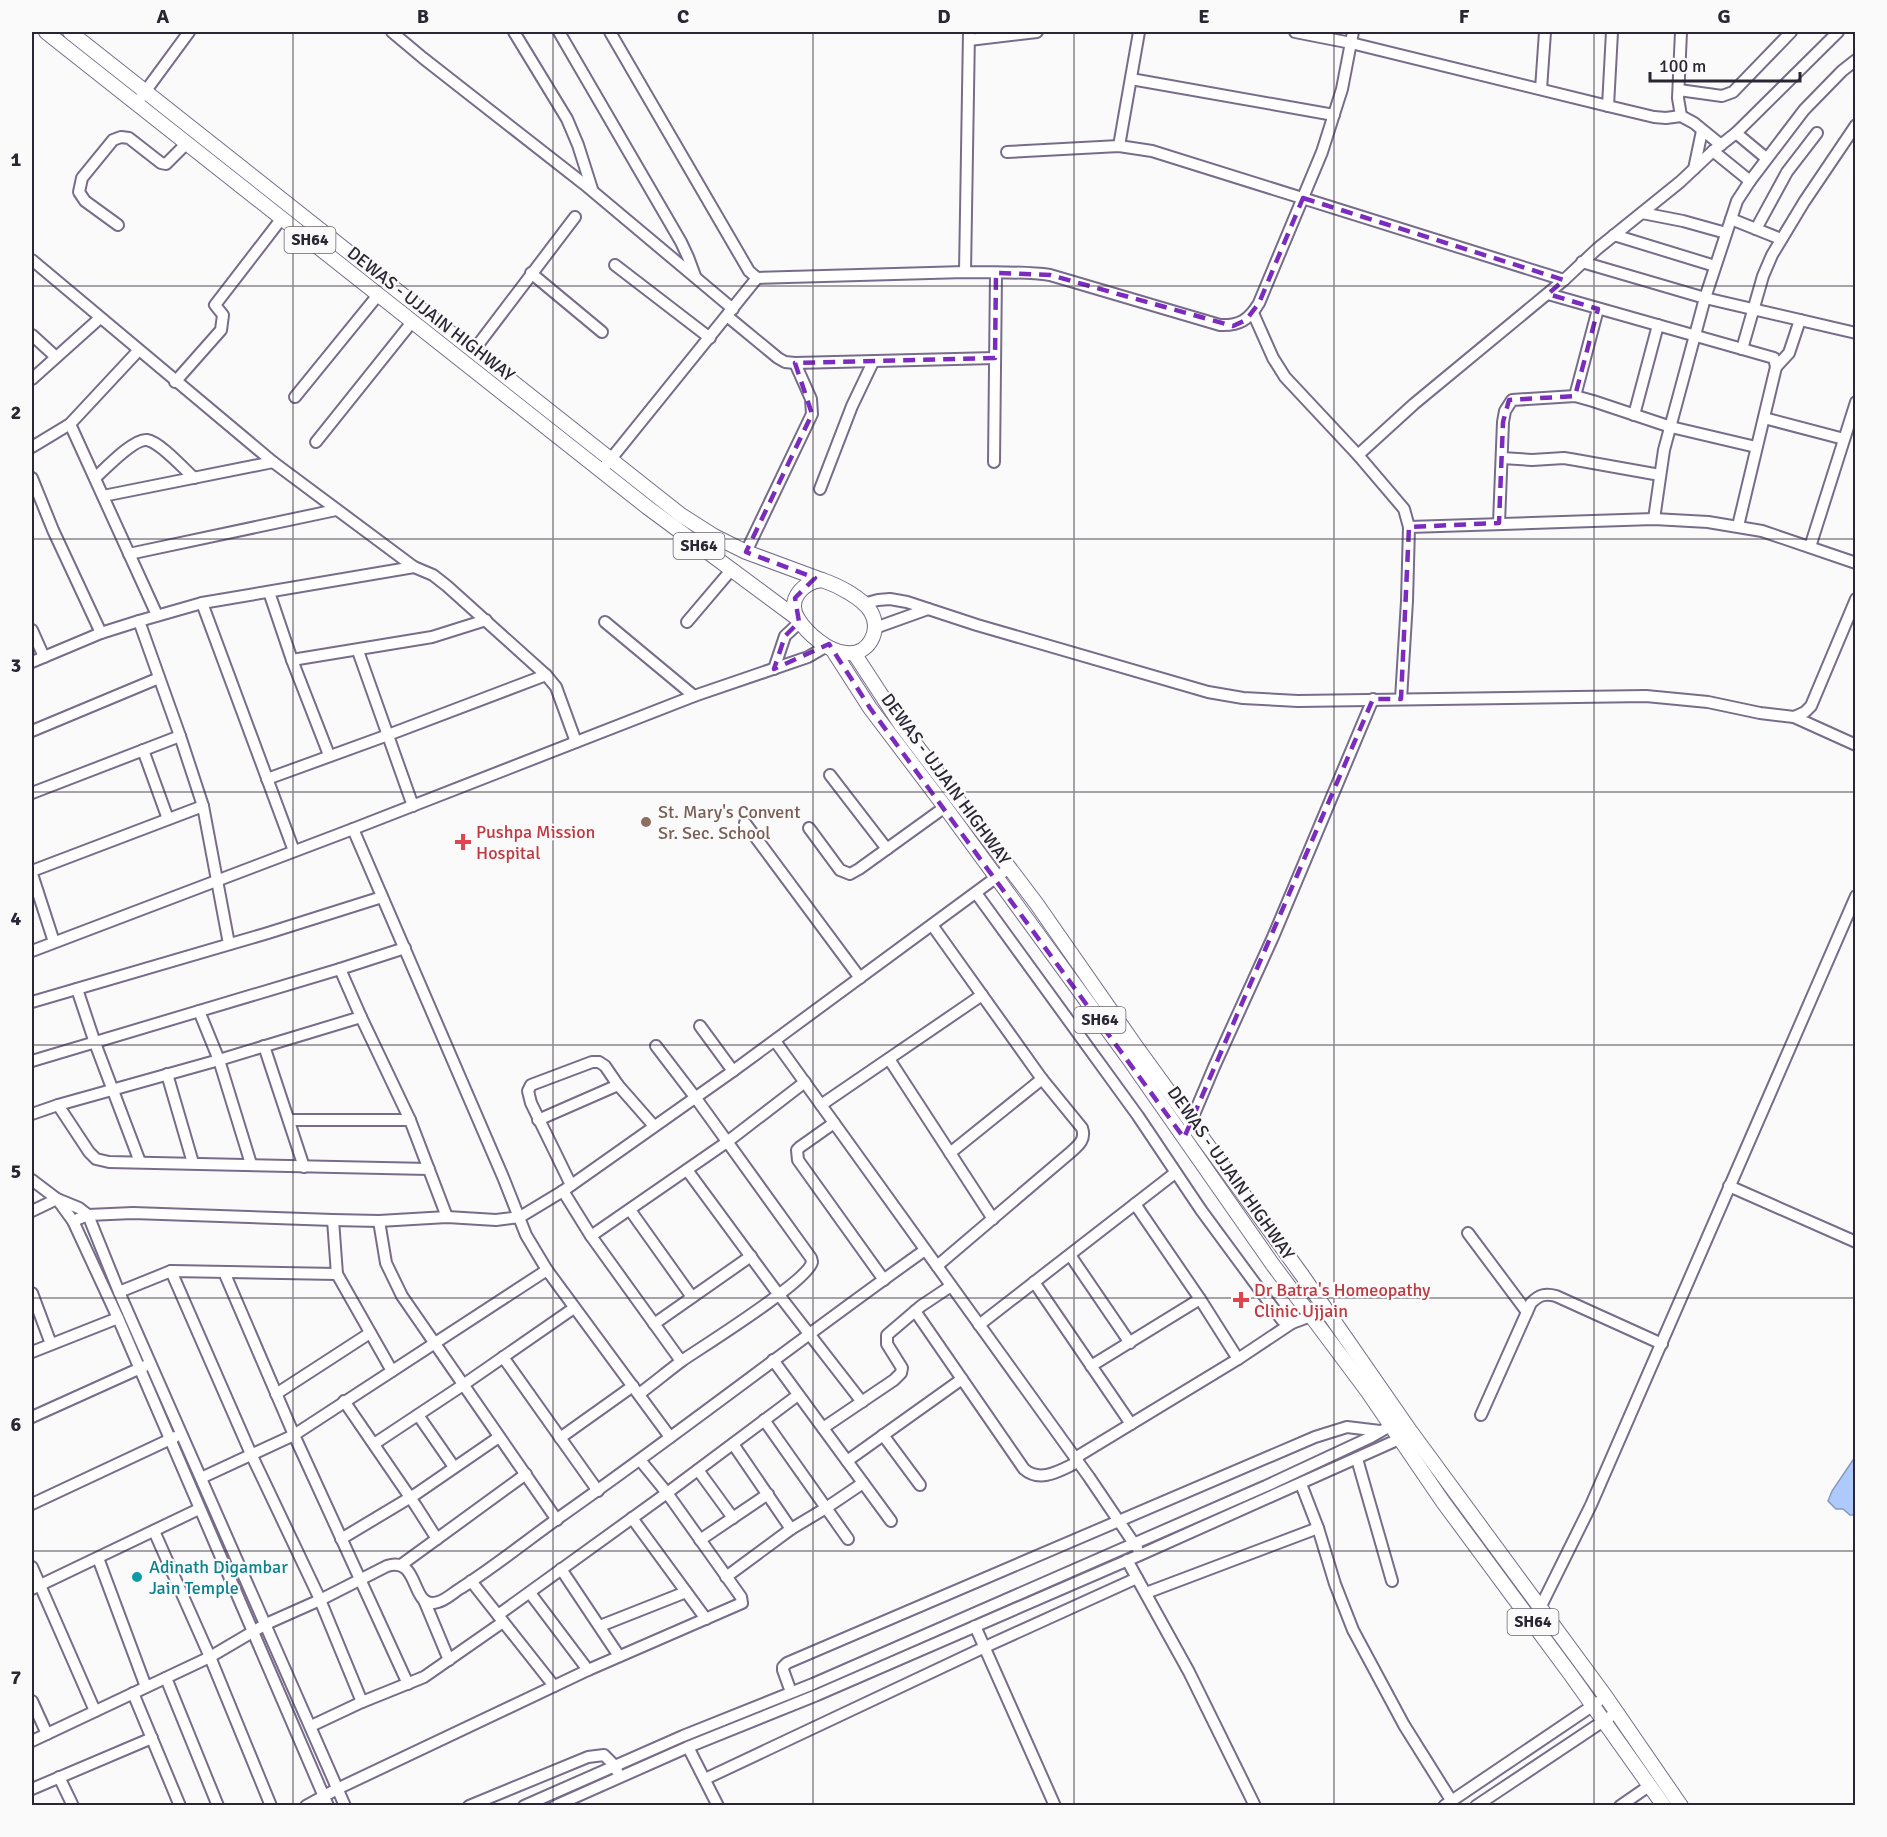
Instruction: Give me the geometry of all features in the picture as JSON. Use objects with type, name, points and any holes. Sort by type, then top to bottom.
[{"type":"main road","name":"DEWAS - UJJAIN HIGHWAY","points":[[46,32],[690,540],[799,620],[809,632],[830,647],[845,654],[854,653],[901,725],[1042,912],[1302,1275],[1391,1425]]},
{"type":"main road","name":"DEWAS - UJJAIN HIGHWAY","points":[[70,32],[681,515],[714,536],[746,552],[834,584],[871,611],[875,628]]},
{"type":"main road","points":[[799,620],[794,607],[799,590],[813,581],[822,580]]},
{"type":"main road","points":[[854,653],[868,645],[874,637],[875,628]]},
{"type":"main road","name":"DEWAS - UJJAIN HIGHWAY","points":[[830,647],[870,708],[945,807],[1391,1425],[1406,1436],[1451,1487],[1617,1712],[1681,1806]]},
{"type":"main road","name":"DEWAS - UJJAIN HIGHWAY","points":[[1406,1436],[1438,1496],[1571,1674],[1664,1806]]},
{"type":"main road","points":[[1438,1496],[1451,1487]]},
{"type":"street","points":[[136,104],[189,32]]},
{"type":"street","points":[[392,32],[593,191],[695,277],[730,313],[785,362],[995,358]]},
{"type":"street","points":[[514,32],[567,119],[593,191]]},
{"type":"street","points":[[560,32],[681,242],[695,277]]},
{"type":"street","points":[[610,32],[749,270],[757,278],[1028,271],[1050,275],[1220,326],[1233,326],[1246,320],[1253,313],[1322,152],[1342,89],[1352,37]]},
{"type":"street","points":[[965,273],[969,36],[1037,32]]},
{"type":"street","points":[[1119,146],[1139,32]]},
{"type":"street","points":[[1295,32],[1352,37],[1608,106],[1654,117],[1681,116],[1694,123],[1750,181]]},
{"type":"street","points":[[1541,89],[1545,32]]},
{"type":"street","points":[[1608,106],[1612,32]]},
{"type":"street","points":[[1681,32],[1679,90],[1681,116]]},
{"type":"street","points":[[1679,90],[1728,95],[1746,80],[1791,32]]},
{"type":"street","points":[[1358,455],[1414,404],[1548,294],[1582,262],[1736,134],[1838,32]]},
{"type":"street","points":[[1654,519],[1664,450],[1705,298],[1741,194],[1812,102],[1856,60]]},
{"type":"street","points":[[1131,79],[1334,115]]},
{"type":"street","points":[[1742,349],[1763,276],[1772,255],[1856,125]]},
{"type":"street","points":[[1694,169],[1702,131]]},
{"type":"street","points":[[1756,229],[1787,172],[1817,133]]},
{"type":"street","points":[[1736,134],[1766,159]]},
{"type":"street","points":[[118,225],[85,201],[79,192],[82,178],[113,140],[121,137],[129,138],[161,163],[166,164],[187,143]]},
{"type":"street","points":[[1007,152],[1119,146],[1152,151],[1564,280]]},
{"type":"street","points":[[1642,213],[1726,233]]},
{"type":"street","points":[[474,350],[575,217]]},
{"type":"street","points":[[176,382],[220,330],[223,315],[215,305],[282,218]]},
{"type":"street","points":[[1731,219],[1781,240]]},
{"type":"street","points":[[1614,236],[1715,266]]},
{"type":"street","points":[[32,260],[273,462],[414,567],[433,575],[486,620],[556,687],[576,742]]},
{"type":"street","points":[[1582,262],[1705,298],[1856,333]]},
{"type":"street","points":[[615,265],[710,338]]},
{"type":"street","points":[[531,273],[602,332]]},
{"type":"street","points":[[994,462],[996,273]]},
{"type":"street","points":[[602,470],[757,278]]},
{"type":"street","points":[[1548,294],[1774,358],[1776,367],[1738,526]]},
{"type":"street","points":[[295,397],[378,295]]},
{"type":"street","points":[[1575,396],[1598,309]]},
{"type":"street","points":[[1253,313],[1273,358],[1285,377],[1358,455],[1404,509],[1409,527],[1401,699]]},
{"type":"street","points":[[32,379],[100,318]]},
{"type":"street","points":[[1776,367],[1789,353],[1800,320]]},
{"type":"street","points":[[316,442],[412,322]]},
{"type":"street","points":[[1634,415],[1658,325]]},
{"type":"street","points":[[32,334],[56,357]]},
{"type":"street","points":[[32,447],[70,423],[138,351]]},
{"type":"street","points":[[819,489],[852,406],[873,362]]},
{"type":"street","points":[[746,552],[812,414],[811,399],[795,363]]},
{"type":"street","points":[[1499,523],[1504,411],[1512,400],[1575,396],[1671,428],[1756,447]]},
{"type":"street","points":[[1810,547],[1856,402]]},
{"type":"street","points":[[1764,418],[1844,440]]},
{"type":"street","points":[[70,423],[157,615]]},
{"type":"street","points":[[95,478],[135,442],[145,439],[154,443],[194,478]]},
{"type":"street","points":[[1502,458],[1576,459],[1659,475]]},
{"type":"street","points":[[103,496],[273,462]]},
{"type":"street","points":[[32,478],[53,530],[102,633]]},
{"type":"street","points":[[129,554],[336,510]]},
{"type":"street","points":[[1409,527],[1654,519],[1708,522],[1762,531],[1856,563]]},
{"type":"street","points":[[32,662],[102,633],[202,603],[414,567]]},
{"type":"street","points":[[687,622],[732,569]]},
{"type":"street","points":[[269,592],[292,660],[329,755]]},
{"type":"street","points":[[863,604],[890,599],[907,602],[987,628],[1208,692],[1243,698],[1289,701],[1666,697],[1794,717],[1856,745]]},
{"type":"street","points":[[1794,717],[1811,706],[1856,599]]},
{"type":"street","points":[[202,603],[294,851]]},
{"type":"street","points":[[875,628],[929,609]]},
{"type":"street","points":[[292,660],[358,651],[432,637],[486,620]]},
{"type":"street","points":[[774,669],[785,636],[799,620]]},
{"type":"street","points":[[139,621],[203,806],[229,944]]},
{"type":"street","points":[[606,622],[694,696]]},
{"type":"street","points":[[32,630],[44,657]]},
{"type":"street","points":[[32,951],[694,696],[808,657],[830,647]]},
{"type":"street","points":[[358,651],[413,806]]},
{"type":"street","points":[[267,779],[546,675]]},
{"type":"street","points":[[32,731],[159,678]]},
{"type":"street","points":[[1184,1138],[1273,937],[1373,699]]},
{"type":"street","points":[[32,793],[180,736]]},
{"type":"street","points":[[143,750],[168,819]]},
{"type":"street","points":[[830,775],[887,849]]},
{"type":"street","points":[[54,942],[32,872],[203,806]]},
{"type":"street","points":[[809,828],[840,870],[844,873],[855,872],[945,807]]},
{"type":"street","points":[[745,823],[860,978]]},
{"type":"street","points":[[353,829],[526,1235],[574,1308],[670,1437]]},
{"type":"street","points":[[73,1221],[88,1215],[133,1213],[379,1221],[447,1217],[496,1220],[520,1217],[567,1188],[734,1071],[1009,868]]},
{"type":"street","points":[[976,893],[1282,1320],[1292,1323]]},
{"type":"street","points":[[1540,1608],[1591,1505],[1856,896]]},
{"type":"street","points":[[32,1002],[382,897]]},
{"type":"street","points":[[932,925],[1042,1079],[1082,1128],[1083,1138],[1071,1152],[937,1266]]},
{"type":"street","points":[[32,1060],[95,1043],[405,948]]},
{"type":"street","points":[[340,969],[410,1120],[447,1217]]},
{"type":"street","points":[[77,989],[140,1162]]},
{"type":"street","points":[[821,1105],[982,995]]},
{"type":"street","points":[[199,1011],[219,1060],[251,1164]]},
{"type":"street","points":[[32,1114],[58,1104],[219,1060],[361,1017]]},
{"type":"street","points":[[700,1026],[734,1071]]},
{"type":"street","points":[[775,1041],[1077,1460],[1142,1554]]},
{"type":"street","points":[[264,1046],[304,1167]]},
{"type":"street","points":[[560,1438],[779,1295],[811,1267],[811,1258],[656,1046]]},
{"type":"street","points":[[889,1059],[993,1219]]},
{"type":"street","points":[[654,1126],[618,1085],[605,1066],[599,1062],[592,1062],[536,1082],[528,1091],[528,1096],[567,1188],[591,1236],[681,1361]]},
{"type":"street","points":[[167,1074],[193,1163]]},
{"type":"street","points":[[950,1154],[1042,1079]]},
{"type":"street","points":[[591,1236],[727,1142],[805,1082]]},
{"type":"street","points":[[538,1120],[618,1085]]},
{"type":"street","points":[[58,1104],[89,1152],[96,1159],[109,1162],[429,1169]]},
{"type":"street","points":[[289,1120],[410,1120]]},
{"type":"street","points":[[834,1123],[796,1150],[796,1155],[884,1280]]},
{"type":"street","points":[[687,1170],[779,1295],[862,1402]]},
{"type":"street","points":[[979,1325],[1175,1173]]},
{"type":"street","points":[[32,1180],[57,1199],[73,1221],[118,1318],[326,1801]]},
{"type":"street","points":[[1729,1186],[1856,1242]]},
{"type":"street","points":[[32,1211],[57,1199],[68,1202],[88,1215],[119,1292],[345,1806]]},
{"type":"street","points":[[1135,1204],[1238,1359]]},
{"type":"street","points":[[630,1210],[692,1297]]},
{"type":"street","points":[[333,1220],[337,1274],[392,1371]]},
{"type":"street","points":[[379,1221],[386,1263],[393,1280],[557,1520]]},
{"type":"street","points":[[1468,1233],[1527,1312]]},
{"type":"street","points":[[424,1600],[430,1603],[438,1602],[471,1581],[598,1491],[925,1250]]},
{"type":"street","points":[[1070,1255],[1130,1343]]},
{"type":"street","points":[[654,1324],[751,1256]]},
{"type":"street","points":[[201,1478],[294,1435],[548,1270]]},
{"type":"street","points":[[119,1292],[171,1271],[337,1274]]},
{"type":"street","points":[[171,1271],[251,1455],[320,1600],[362,1702]]},
{"type":"street","points":[[224,1272],[294,1435],[408,1684]]},
{"type":"street","points":[[1034,1282],[1131,1424]]},
{"type":"street","points":[[823,1428],[894,1380],[902,1368],[886,1340],[890,1331],[951,1286]]},
{"type":"street","points":[[32,1293],[51,1344]]},
{"type":"street","points":[[1481,1415],[1527,1312],[1536,1298],[1542,1294],[1549,1294],[1662,1344]]},
{"type":"street","points":[[1091,1366],[1200,1299]]},
{"type":"street","points":[[374,1444],[574,1308]]},
{"type":"street","points":[[915,1311],[1024,1469],[1028,1473],[1043,1476],[1077,1460],[1292,1323],[1311,1316]]},
{"type":"street","points":[[32,1352],[118,1318]]},
{"type":"street","points":[[276,1394],[370,1333]]},
{"type":"street","points":[[503,1357],[598,1491]]},
{"type":"street","points":[[773,1360],[891,1521]]},
{"type":"street","points":[[32,1417],[150,1363]]},
{"type":"street","points":[[847,1461],[962,1379]]},
{"type":"street","points":[[311,1726],[434,1671],[561,1569],[798,1395]]},
{"type":"street","points":[[344,1401],[437,1539]]},
{"type":"street","points":[[418,1415],[454,1467]]},
{"type":"street","points":[[764,1420],[848,1539]]},
{"type":"street","points":[[791,1692],[783,1670],[784,1664],[1315,1437],[1347,1427],[1391,1425]]},
{"type":"street","points":[[524,1806],[647,1752],[813,1684],[1266,1486],[1391,1425]]},
{"type":"street","points":[[32,1504],[182,1434]]},
{"type":"street","points":[[884,1435],[920,1485]]},
{"type":"street","points":[[555,1806],[1142,1554],[1406,1436]]},
{"type":"street","points":[[341,1539],[411,1498],[499,1437]]},
{"type":"street","points":[[733,1444],[791,1529]]},
{"type":"street","points":[[1357,1459],[1392,1581]]},
{"type":"street","points":[[306,1806],[326,1801],[338,1788],[588,1670],[742,1604],[741,1597],[667,1493],[640,1460]]},
{"type":"street","points":[[698,1470],[733,1518]]},
{"type":"street","points":[[401,1565],[526,1474]]},
{"type":"street","points":[[726,1577],[791,1529],[863,1483]]},
{"type":"street","points":[[1301,1484],[1353,1630],[1447,1803],[1606,1697]]},
{"type":"street","points":[[700,1540],[768,1494]]},
{"type":"street","points":[[35,1587],[199,1509]]},
{"type":"street","points":[[632,1518],[706,1619]]},
{"type":"street","points":[[1146,1593],[1318,1528]]},
{"type":"street","points":[[154,1531],[210,1657],[271,1806]]},
{"type":"street","points":[[98,1558],[146,1688]]},
{"type":"street","points":[[1127,1560],[1189,1672],[1255,1806]]},
{"type":"street","points":[[32,1741],[210,1657],[266,1624],[393,1564],[407,1568],[424,1600],[449,1660]]},
{"type":"street","points":[[32,1567],[35,1587],[95,1711]]},
{"type":"street","points":[[561,1569],[620,1656]]},
{"type":"street","points":[[705,1779],[1137,1578]]},
{"type":"street","points":[[471,1581],[554,1686]]},
{"type":"street","points":[[600,1626],[686,1592]]},
{"type":"street","points":[[530,1593],[588,1670]]},
{"type":"street","points":[[975,1626],[1053,1805]]},
{"type":"street","points":[[166,1678],[218,1806]]},
{"type":"street","points":[[813,1684],[817,1695]]},
{"type":"street","points":[[133,1693],[180,1806]]},
{"type":"street","points":[[32,1701],[47,1734]]},
{"type":"street","points":[[1476,1806],[1617,1712]]},
{"type":"street","points":[[32,1789],[152,1738]]},
{"type":"street","points":[[688,1747],[718,1806]]},
{"type":"street","points":[[469,1806],[588,1757],[604,1755],[620,1764],[625,1775]]},
{"type":"street","points":[[59,1777],[73,1806]]},
{"type":"street","points":[[1620,1806],[1649,1786]]},
{"type":"highlighted area","points":[[1303,198],[1564,280],[1548,294],[1598,309],[1575,396],[1509,400],[1503,422],[1499,523],[1409,527],[1401,699],[1373,699],[1184,1138],[870,708],[829,644],[774,669],[785,636],[799,622],[795,598],[815,578],[746,552],[812,414],[795,363],[995,358],[996,273],[1050,275],[1233,326],[1246,320],[1259,303]]},
{"type":"water","points":[[1855,1457],[1855,1515],[1850,1515],[1843,1509],[1836,1509],[1828,1501],[1832,1491]]},
{"type":"place","name":"St. Mary's Convent Sr. Sec. School","points":[[646,822]]},
{"type":"place","name":"Pushpa Mission Hospital","points":[[463,842]]},
{"type":"place","name":"Dr Batra's Homeopathy Clinic Ujjain","points":[[1241,1300]]},
{"type":"place","name":"Adinath Digambar Jain Temple","points":[[137,1577]]}]
